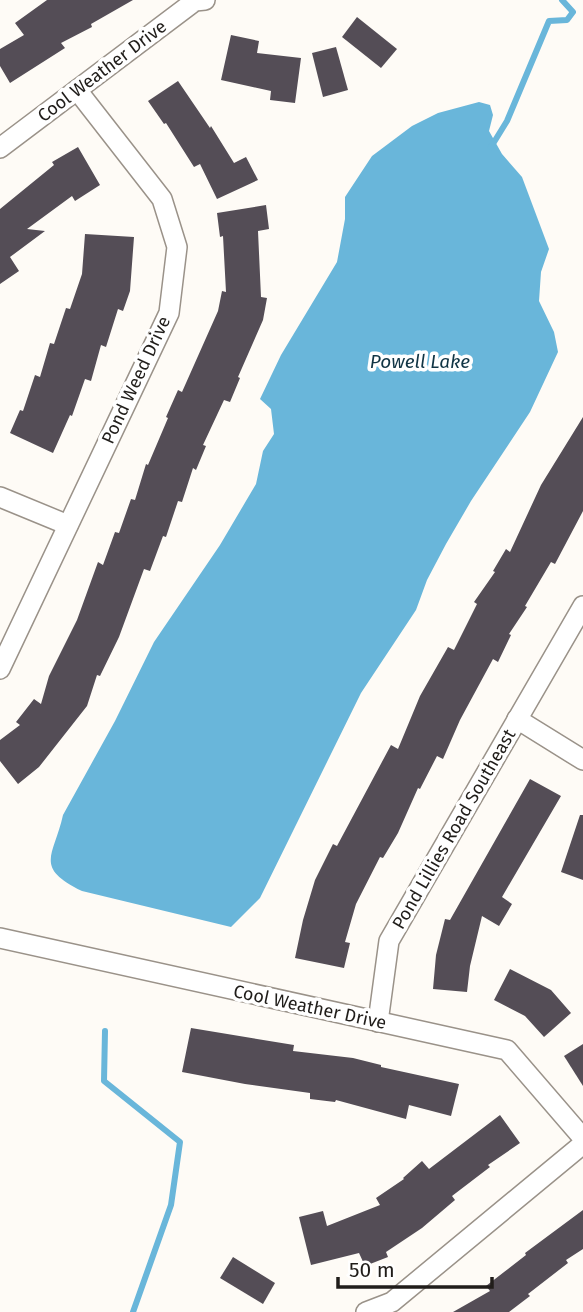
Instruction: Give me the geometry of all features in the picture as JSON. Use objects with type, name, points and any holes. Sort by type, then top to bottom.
[{"type":"street","name":"Cool Weather Drive","points":[[0,148],[195,1],[205,0]]},
{"type":"street","name":"Pond Weed Drive","points":[[0,669],[169,313],[177,247],[162,199],[77,90]]},
{"type":"street","points":[[0,497],[68,525]]},
{"type":"street","name":"Pond Lillies Road Southeast","points":[[379,1022],[389,941],[583,606]]},
{"type":"street","name":"Pond Lillies Road Southeast","points":[[517,719],[583,760]]},
{"type":"street","name":"Cool Weather Drive","points":[[0,938],[507,1050],[583,1138]]},
{"type":"street","points":[[366,1312],[392,1302],[583,1144]]},
{"type":"water","name":"Powell Lake","points":[[479,102],[490,105],[493,115],[489,131],[502,154],[522,177],[549,249],[541,272],[539,301],[554,332],[558,352],[530,412],[471,501],[427,580],[416,610],[361,693],[260,898],[231,927],[82,891],[57,875],[52,867],[52,851],[63,815],[115,721],[154,642],[220,545],[256,484],[263,451],[274,434],[271,409],[260,399],[281,355],[337,262],[345,219],[345,197],[372,156],[412,126],[438,113]]},
{"type":"building","points":[[47,0],[133,0],[91,24],[92,27],[61,43],[65,48],[10,83],[0,66],[0,49],[24,35],[15,23]]},
{"type":"building","points":[[357,17],[397,49],[381,68],[342,37]]},
{"type":"building","points":[[231,35],[259,41],[257,53],[301,58],[295,103],[270,100],[271,91],[221,80]]},
{"type":"building","points":[[336,47],[348,90],[323,97],[312,53]]},
{"type":"building","points":[[178,81],[234,163],[246,157],[258,180],[217,199],[200,164],[194,167],[166,123],[164,124],[148,101]]},
{"type":"building","points":[[78,147],[100,185],[75,201],[72,196],[27,229],[45,231],[10,257],[19,271],[0,284],[0,209],[54,165],[52,162]]},
{"type":"building","points":[[266,205],[269,229],[258,231],[261,297],[267,298],[263,320],[230,402],[224,400],[203,445],[206,446],[196,470],[193,468],[182,502],[178,501],[166,537],[163,536],[150,571],[144,569],[119,637],[100,676],[97,675],[87,706],[39,767],[18,784],[0,761],[0,740],[20,725],[16,722],[34,699],[41,704],[49,676],[77,620],[98,562],[103,565],[115,532],[119,533],[131,499],[135,500],[146,464],[148,465],[168,418],[166,417],[178,390],[182,392],[218,311],[222,291],[226,292],[223,236],[220,237],[217,213]]},
{"type":"building","points":[[85,234],[134,237],[130,291],[123,311],[118,309],[106,347],[101,345],[91,381],[85,379],[72,416],[70,415],[53,453],[10,433],[20,410],[23,411],[35,375],[40,377],[50,343],[54,344],[66,308],[70,309],[82,274]]},
{"type":"building","points":[[583,417],[583,511],[555,564],[551,562],[509,634],[511,635],[498,662],[493,659],[460,720],[443,759],[437,756],[420,789],[418,788],[398,833],[383,858],[380,857],[356,904],[345,942],[350,943],[344,968],[295,958],[315,880],[333,844],[337,846],[391,745],[398,749],[420,696],[448,647],[454,650],[477,604],[474,602],[495,572],[493,571],[506,549],[510,552],[541,485]]},
{"type":"building","points":[[530,779],[561,796],[502,897],[512,904],[499,926],[482,916],[467,992],[433,989],[436,955],[445,919],[450,920]]},
{"type":"building","points":[[580,815],[583,815],[583,880],[561,872]]},
{"type":"building","points":[[510,969],[551,990],[571,1013],[544,1037],[525,1016],[494,1000]]},
{"type":"building","points":[[191,1028],[294,1045],[293,1051],[353,1058],[459,1084],[451,1116],[409,1105],[406,1119],[336,1100],[310,1099],[310,1093],[182,1072]]},
{"type":"building","points":[[583,1044],[583,1086],[564,1056]]},
{"type":"building","points":[[500,1115],[520,1143],[488,1165],[490,1167],[452,1196],[455,1200],[422,1228],[386,1252],[388,1257],[365,1266],[359,1253],[311,1265],[299,1217],[323,1211],[327,1226],[380,1205],[376,1198],[404,1179],[422,1161],[429,1169]]},
{"type":"building","points":[[583,1210],[583,1249],[566,1260],[568,1263],[528,1294],[530,1296],[509,1312],[453,1312],[490,1291],[486,1286]]},
{"type":"building","points":[[233,1257],[275,1283],[263,1304],[220,1278]]},
{"type":"waterway","points":[[491,147],[507,121],[549,21],[567,20],[573,12],[562,0]]},
{"type":"waterway","points":[[105,1031],[104,1081],[180,1142],[171,1205],[133,1312]]}]
